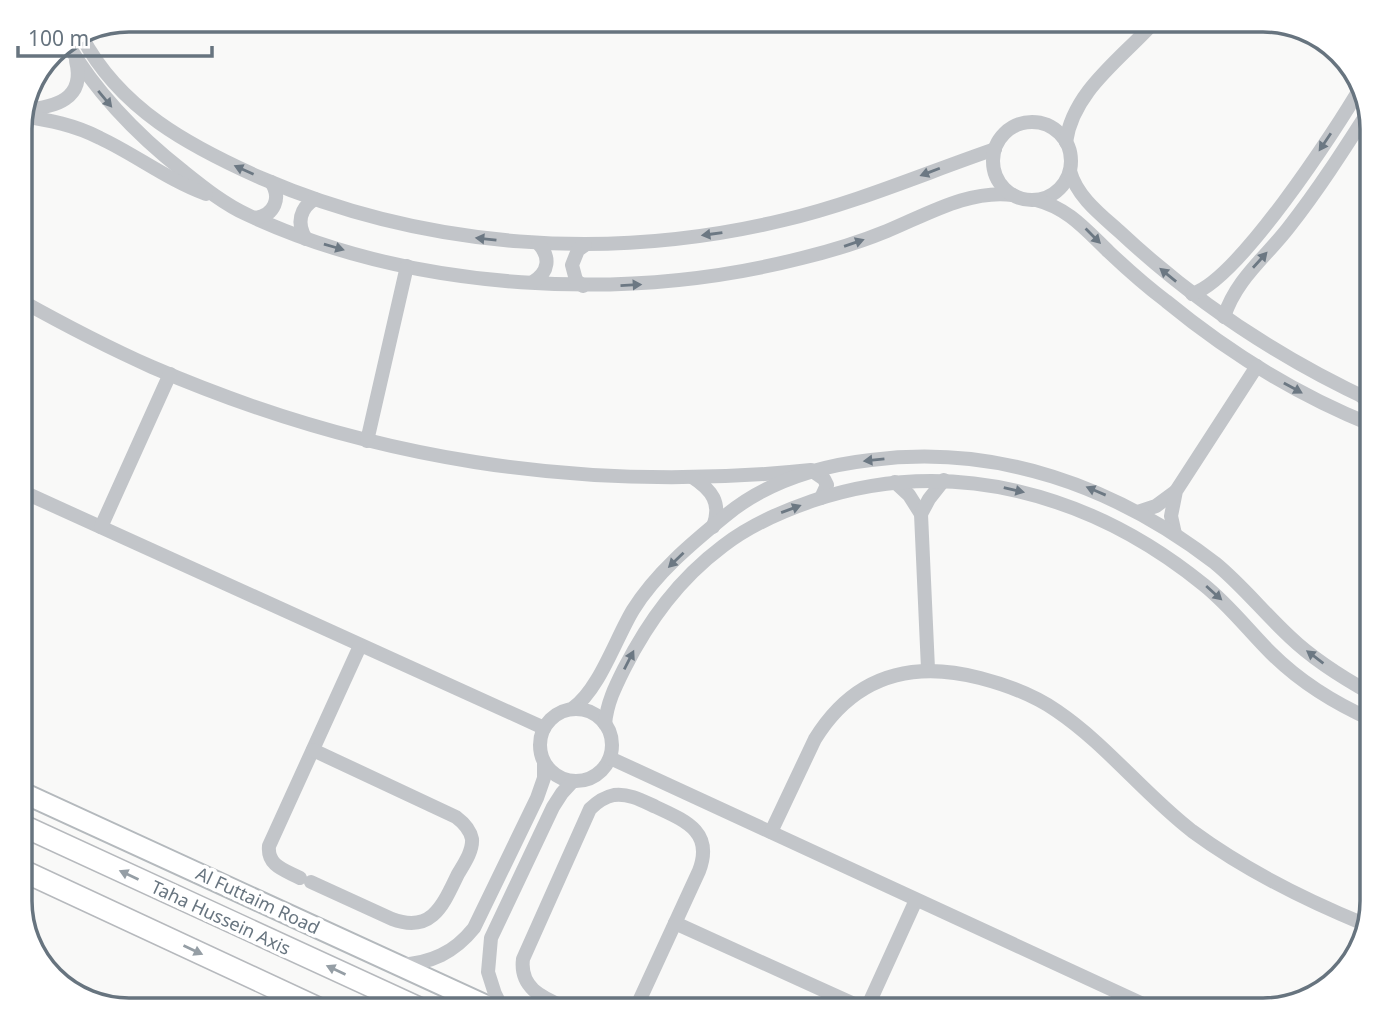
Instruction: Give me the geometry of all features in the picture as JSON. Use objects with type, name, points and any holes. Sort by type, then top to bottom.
[{"type":"main road","name":"Taha Hussein Axis","points":[[32,830],[397,998]]},
{"type":"main road","points":[[32,875],[297,998]]},
{"type":"street","points":[[1066,142],[1076,110],[1091,88],[1145,32]]},
{"type":"street","points":[[85,42],[124,95],[157,123],[217,157],[315,199],[376,218],[443,233],[585,245],[684,238],[785,220],[859,198],[995,149]]},
{"type":"street","points":[[71,50],[116,111],[173,163],[218,198]]},
{"type":"street","points":[[34,109],[52,107],[69,95],[77,76],[75,56]]},
{"type":"street","points":[[1192,294],[1218,279],[1273,215],[1354,97]]},
{"type":"street","points":[[33,118],[82,130],[185,186],[218,198],[306,239],[407,266],[533,282],[583,286],[680,281],[762,268],[844,246],[965,199],[990,194],[1036,200],[1059,208],[1081,223],[1166,302],[1257,366],[1306,395],[1360,420]]},
{"type":"street","points":[[1013,195],[1002,187],[995,175],[995,149],[1010,128],[1022,123],[1047,125],[1058,132],[1066,142],[1070,151],[1070,171],[1077,187],[1095,209],[1150,260],[1192,294],[1277,352],[1360,395]]},
{"type":"street","points":[[1224,317],[1231,298],[1242,281],[1288,229],[1360,125]]},
{"type":"street","points":[[1036,200],[1054,194],[1061,188],[1070,171]]},
{"type":"street","points":[[256,218],[269,214],[274,208],[277,195],[271,182]]},
{"type":"street","points":[[306,239],[300,226],[302,213],[315,199]]},
{"type":"street","points":[[533,282],[540,278],[547,264],[547,256],[538,243]]},
{"type":"street","points":[[583,286],[576,280],[572,265],[578,250],[585,245]]},
{"type":"street","points":[[367,441],[407,266]]},
{"type":"street","points":[[32,307],[115,350],[259,408],[367,441],[457,460],[544,472],[651,479],[811,470],[918,456],[987,460],[1058,477],[1109,497],[1175,534],[1217,565],[1309,653],[1360,686]]},
{"type":"street","points":[[1138,512],[1163,502],[1176,491],[1257,366]]},
{"type":"street","points":[[101,527],[170,374]]},
{"type":"street","points":[[844,464],[841,478],[854,489]]},
{"type":"street","points":[[811,470],[824,479],[827,485],[821,498]]},
{"type":"street","points":[[400,965],[430,961],[443,955],[474,928],[540,792],[544,763],[539,745],[544,727],[559,712],[573,708],[586,696],[622,628],[646,592],[665,570],[727,514],[779,482],[811,470]]},
{"type":"street","points":[[692,477],[715,497],[717,507],[713,527]]},
{"type":"street","points":[[605,723],[610,697],[657,612],[680,584],[711,555],[747,530],[785,510],[821,498],[895,482],[944,480],[985,484],[1030,494],[1082,512],[1139,540],[1206,586],[1272,654],[1303,681],[1360,714]]},
{"type":"street","points":[[921,514],[944,480]]},
{"type":"street","points":[[895,482],[909,495],[921,514],[928,670]]},
{"type":"street","points":[[1175,534],[1171,516],[1176,491]]},
{"type":"street","points":[[32,496],[359,646],[544,727]]},
{"type":"street","points":[[313,750],[464,822],[472,837],[469,854],[436,914],[415,924],[391,919],[274,864],[268,850],[359,646]]},
{"type":"street","points":[[771,832],[815,739],[834,713],[851,697],[871,684],[899,674],[928,670],[957,672],[993,681],[1035,698],[1055,710],[1093,740],[1160,804],[1212,845],[1287,890],[1357,921]]},
{"type":"street","points":[[544,763],[557,776],[583,781],[599,773],[610,758],[612,740],[605,723],[591,712],[573,708]]},
{"type":"street","points":[[610,758],[1130,998]]},
{"type":"street","points":[[497,998],[488,972],[491,938],[553,807],[573,781]]},
{"type":"street","points":[[548,998],[532,990],[523,975],[523,959],[585,817],[597,802],[614,795],[633,797],[685,820],[700,837],[704,848],[703,860],[641,998]]},
{"type":"street","name":"Al Futtaim Road","points":[[32,797],[470,998]]},
{"type":"street","points":[[872,998],[916,900]]},
{"type":"street","points":[[676,923],[841,998]]}]
